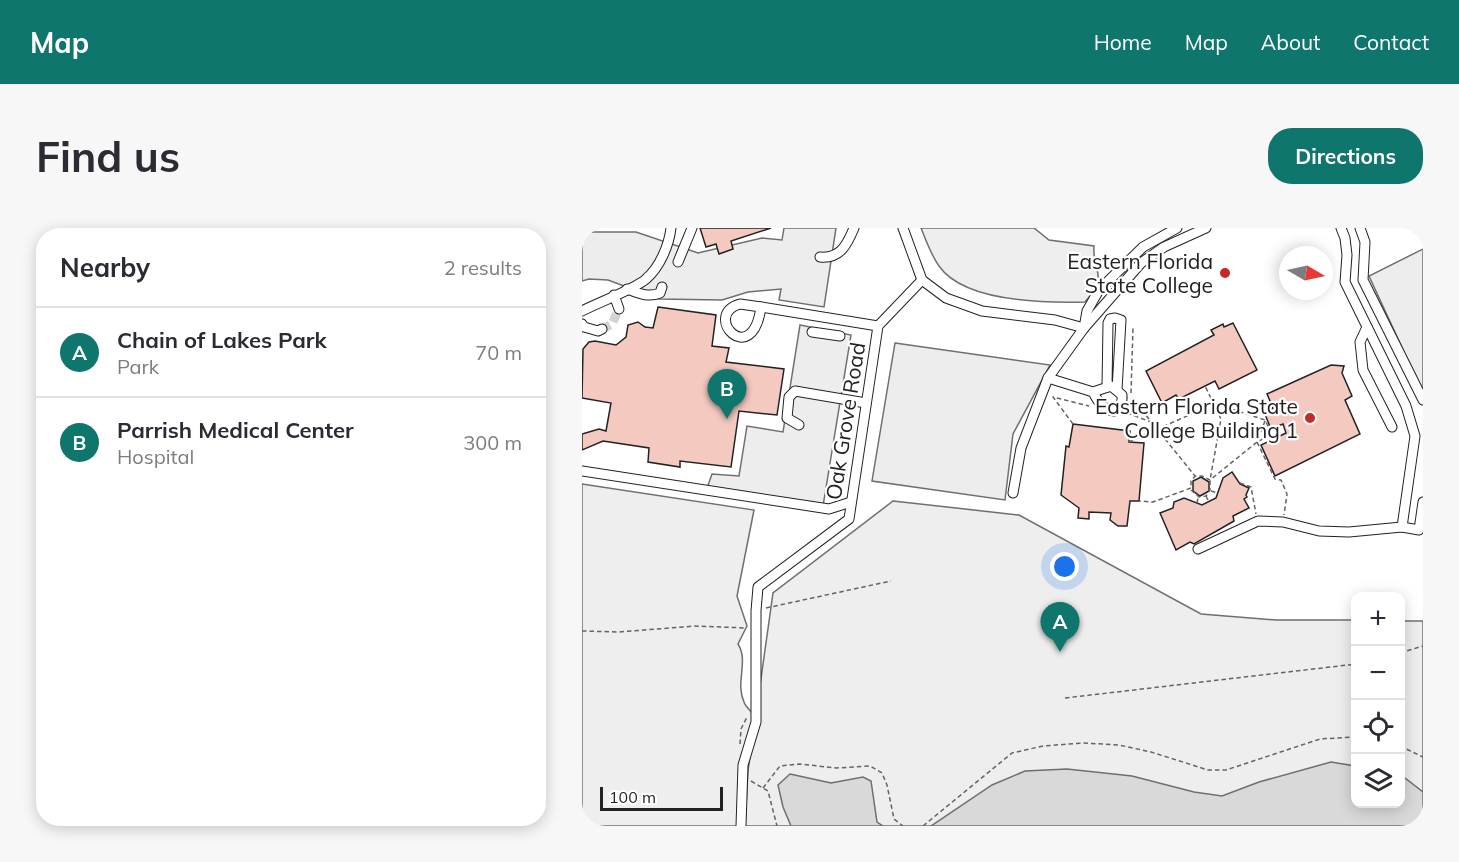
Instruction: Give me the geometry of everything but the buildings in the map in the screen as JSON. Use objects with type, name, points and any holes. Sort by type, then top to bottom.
[{"type":"street","points":[[582,311],[645,280],[655,269],[668,244],[671,228]]},
{"type":"street","points":[[678,262],[692,228]]},
{"type":"street","points":[[820,257],[828,258],[839,255],[849,242],[854,228]]},
{"type":"street","points":[[903,228],[922,280],[946,298],[982,311],[1055,320],[1084,328]]},
{"type":"street","points":[[1084,328],[1087,311],[1099,290],[1143,247],[1177,228]]},
{"type":"street","points":[[1013,493],[1021,448],[1048,378],[1084,328],[1141,262],[1206,228]]},
{"type":"street","points":[[1341,228],[1347,255],[1345,282],[1406,406],[1414,436],[1402,527]]},
{"type":"street","points":[[1360,228],[1365,242],[1364,280],[1423,400]]},
{"type":"street","name":"Oak Grove Road","points":[[741,826],[743,765],[756,722],[758,587],[849,519],[878,326],[922,280]]},
{"type":"street","points":[[627,289],[642,295],[654,296],[660,293],[662,287]]},
{"type":"street","points":[[614,295],[619,309]]},
{"type":"street","points":[[760,307],[878,326]]},
{"type":"street","points":[[1107,387],[1108,323],[1110,319],[1115,318],[1120,320],[1117,390]]},
{"type":"street","points":[[582,324],[584,327],[598,331],[602,329]]},
{"type":"street","points":[[1367,327],[1360,342],[1363,370],[1392,427]]},
{"type":"street","points":[[812,332],[840,336]]},
{"type":"street","points":[[1048,378],[1093,392],[1111,386],[1122,395],[1123,401],[1114,411],[1102,407],[1093,392]]},
{"type":"street","points":[[799,425],[787,418],[789,397],[795,391],[866,403]]},
{"type":"street","points":[[1413,451],[1423,452]]},
{"type":"street","points":[[582,471],[829,509],[851,502]]},
{"type":"street","points":[[1198,549],[1258,520],[1283,522],[1319,531],[1349,532],[1402,527],[1419,530],[1423,502]]},
{"type":"path","points":[[1195,476],[1191,481],[1193,494],[1199,497],[1206,496],[1210,490],[1221,419],[1205,386]]},
{"type":"path","points":[[1131,397],[1195,476]]},
{"type":"path","points":[[1129,442],[1156,428],[1185,418],[1213,403],[1265,420],[1272,434],[1257,442],[1210,480]]},
{"type":"path","points":[[1126,413],[1151,422]]},
{"type":"path","points":[[1265,420],[1257,442],[1275,479],[1281,480],[1287,494],[1283,522]]},
{"type":"path","points":[[1195,476],[1202,476],[1210,480]]},
{"type":"path","points":[[1240,483],[1251,487],[1258,520]]},
{"type":"path","points":[[1139,501],[1153,502],[1191,488]]},
{"type":"path","points":[[1210,490],[1218,493]]},
{"type":"path","points":[[1206,496],[1209,502]]},
{"type":"path","points":[[1197,503],[1199,497]]},
{"type":"path","points":[[756,611],[891,581]]},
{"type":"path","points":[[582,631],[619,632],[695,626],[748,628]]},
{"type":"path","points":[[1405,652],[1423,646]]},
{"type":"path","points":[[1065,698],[1351,665]]},
{"type":"path","points":[[739,750],[741,729],[748,713]]},
{"type":"path","points":[[923,826],[1012,753],[1043,746],[1119,745],[1151,752],[1208,770],[1226,770],[1320,739],[1351,737]]},
{"type":"path","points":[[1405,747],[1423,758]]},
{"type":"path","points":[[762,788],[780,766],[800,764],[836,768],[870,766],[882,773],[887,785],[894,819],[903,826]]},
{"type":"path","points":[[744,777],[768,791],[777,826]]},
{"type":"shaded area","points":[[784,228],[836,228],[824,307],[779,300],[781,289],[748,292],[722,300],[659,299],[608,280],[582,281],[582,232],[636,232],[698,253],[762,238],[782,240]]},
{"type":"shaded area","points":[[921,228],[1034,228],[1049,240],[1094,246],[1098,274],[1097,285],[1085,302],[1028,301],[1006,298],[967,287],[951,278],[939,266]]},
{"type":"shaded area","points":[[1423,249],[1423,393],[1369,276]]},
{"type":"shaded area","points":[[800,325],[851,335],[823,506],[706,491],[712,474],[739,476],[747,426],[783,432]]},
{"type":"shaded area","points":[[895,343],[1050,365],[1013,434],[1005,500],[872,481]]},
{"type":"shaded area","points":[[582,484],[754,510],[737,596],[747,626],[738,644],[742,658],[742,695],[745,705],[753,714],[744,770],[741,826],[582,826]]},
{"type":"shaded area","points":[[893,501],[1019,515],[1201,614],[1276,620],[1351,620],[1351,808],[1405,808],[1405,621],[1423,621],[1423,826],[745,826],[748,771],[773,593]]},
{"type":"shaded area","points":[[1331,762],[1351,765],[1351,808],[1405,808],[1405,778],[1423,792],[1423,826],[931,826],[992,785],[1025,771],[1067,769],[1132,776],[1194,792],[1222,796],[1259,782]]},
{"type":"shaded area","points":[[790,774],[831,783],[863,777],[871,781],[877,822],[883,826],[791,826],[783,807],[778,785]]},
{"type":"tunnel","points":[[602,329],[612,324],[619,309]]},
{"type":"place","name":"Eastern Florida State College","points":[[1225,273]]},
{"type":"place","name":"Eastern Florida State College Building 1","points":[[1310,418]]},
{"type":"place","name":"Parrish Medical Center","points":[[727,419]]},
{"type":"place","name":"Chain of Lakes Park","points":[[1060,652]]}]
